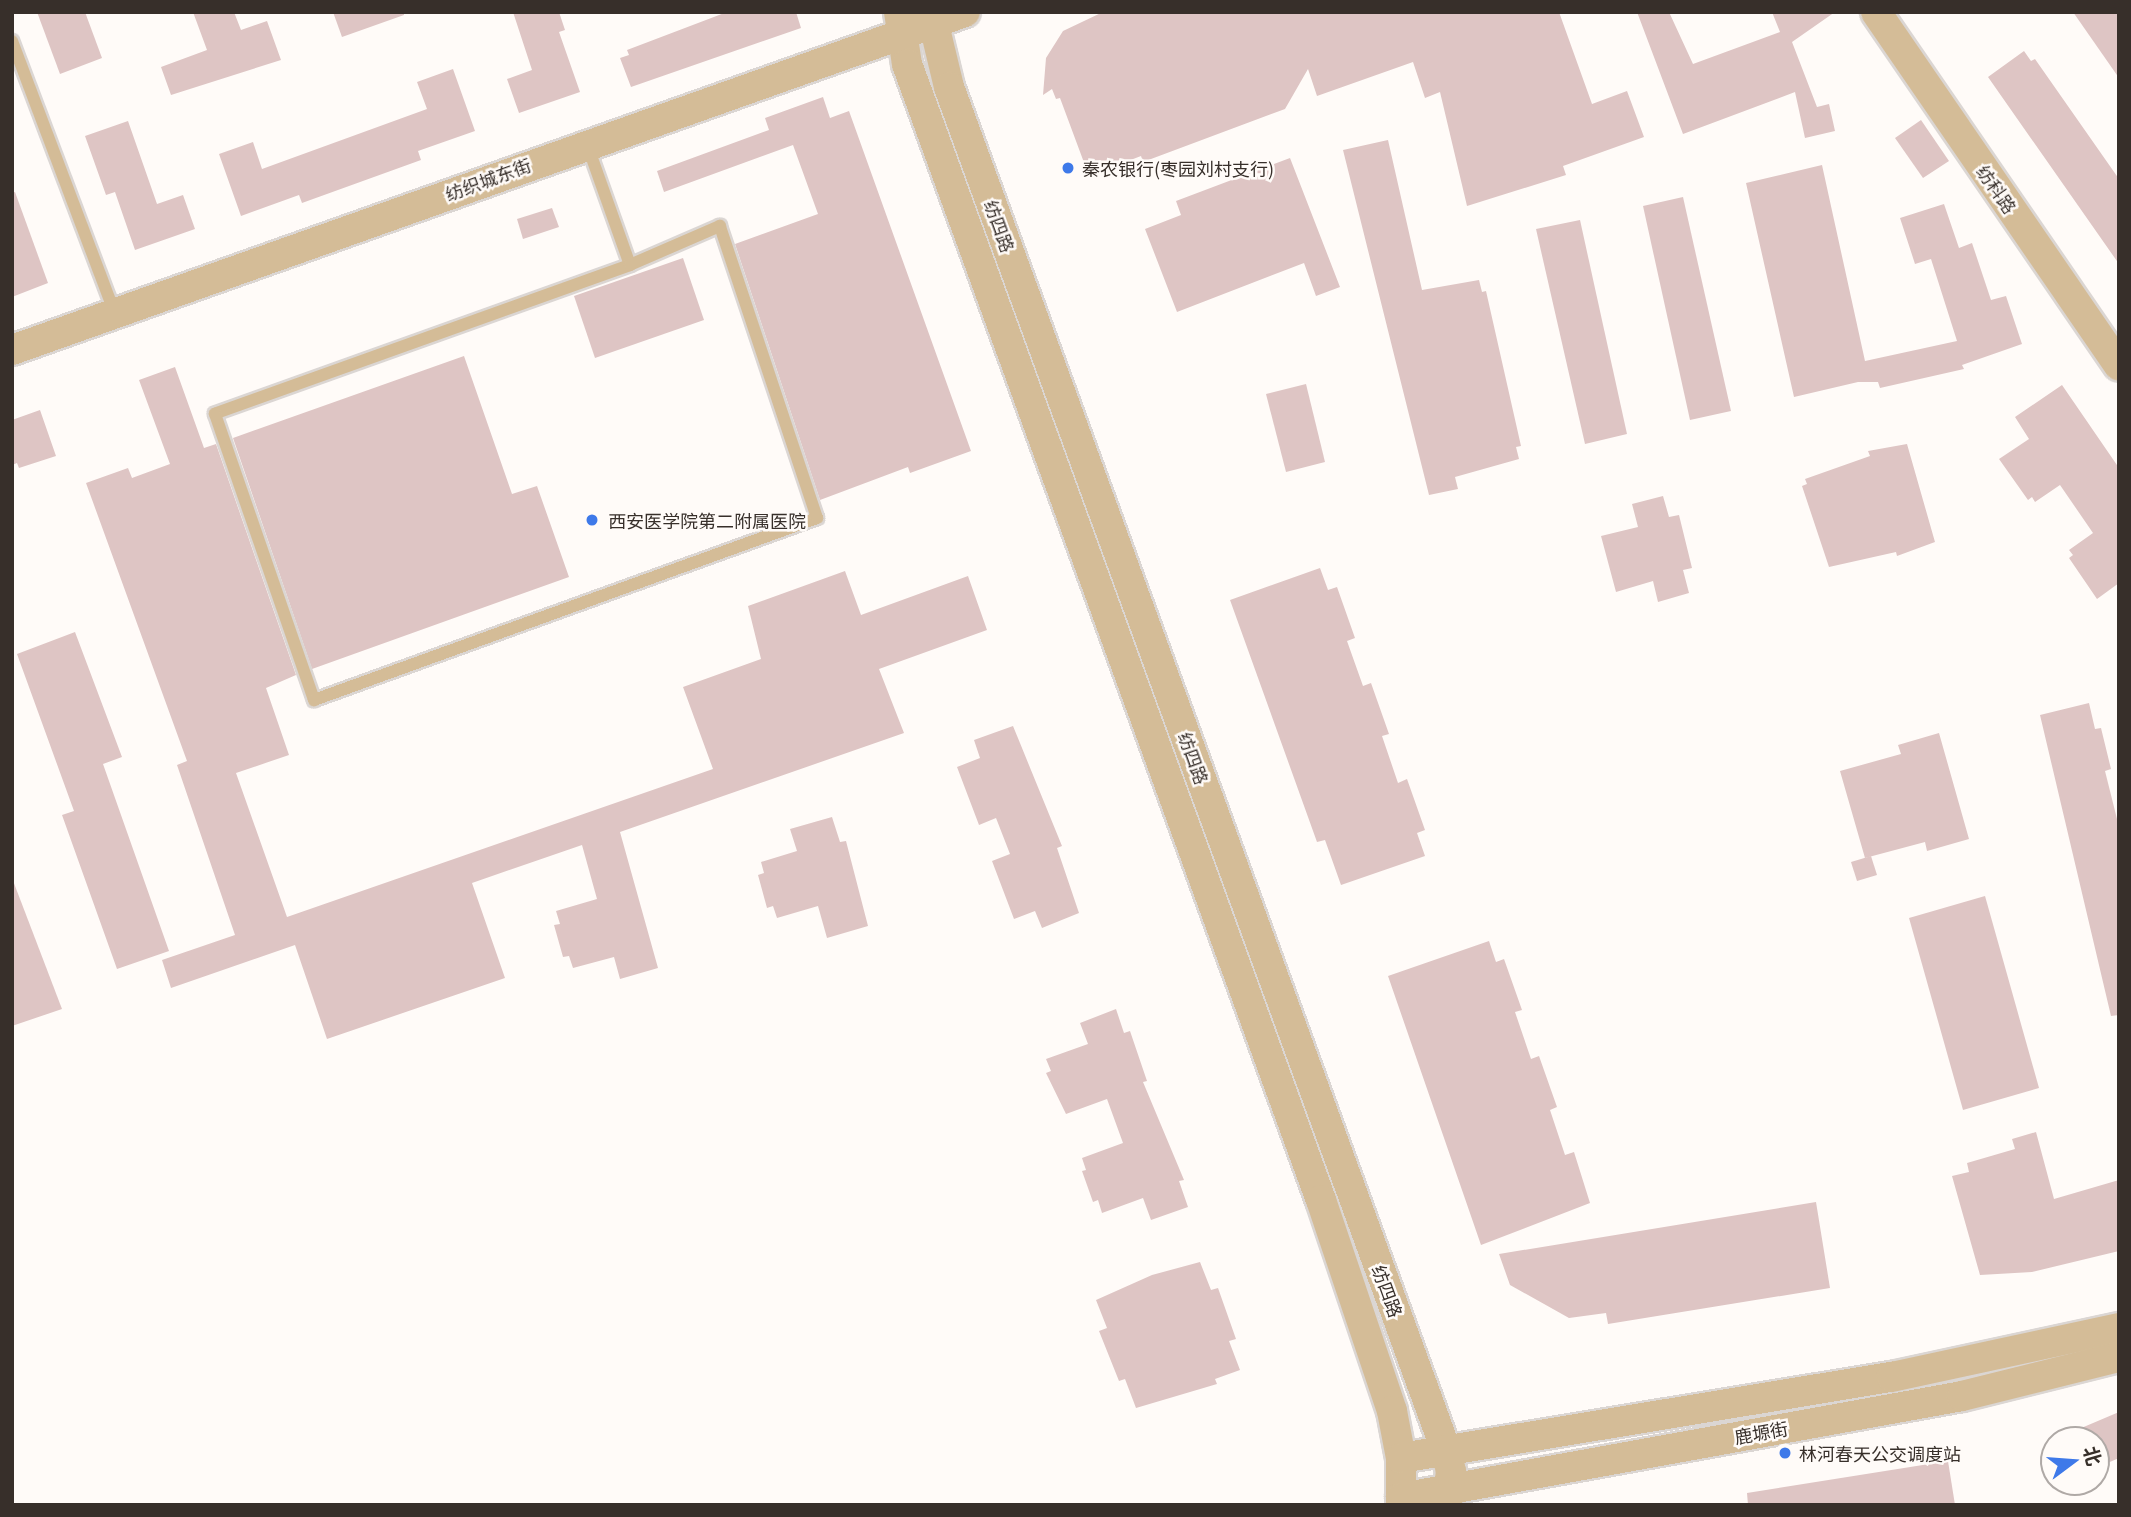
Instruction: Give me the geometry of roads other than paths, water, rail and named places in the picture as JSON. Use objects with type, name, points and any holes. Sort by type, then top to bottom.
[{"type":"street","name":"纺织城东街","points":[[12,350],[586,143],[900,24],[965,12]]},
{"type":"street","name":"纺科路","points":[[1876,12],[2119,365]]},
{"type":"street","name":"纺四路","points":[[932,18],[949,87],[1446,1450],[1451,1471],[1448,1497]]},
{"type":"street","name":"纺四路","points":[[900,24],[1321,1200],[1392,1411],[1401,1458],[1401,1501]]},
{"type":"street","name":"鹿塬街","points":[[1401,1458],[1879,1379],[2119,1328]]},
{"type":"street","name":"鹿塬街","points":[[1401,1501],[1448,1497],[1962,1396],[2119,1357]]},
{"type":"lane","points":[[12,41],[115,314]]},
{"type":"lane","points":[[586,143],[630,265]]},
{"type":"lane","points":[[720,226],[817,518],[314,700],[215,414],[630,265],[720,226]]},
{"type":"place","name":"秦农银行(枣园刘村支行)","points":[[1068,168]]},
{"type":"place","name":"西安医学院第二附属医院","points":[[592,520]]},
{"type":"place","name":"林河春天公交调度站","points":[[1785,1453]]}]
